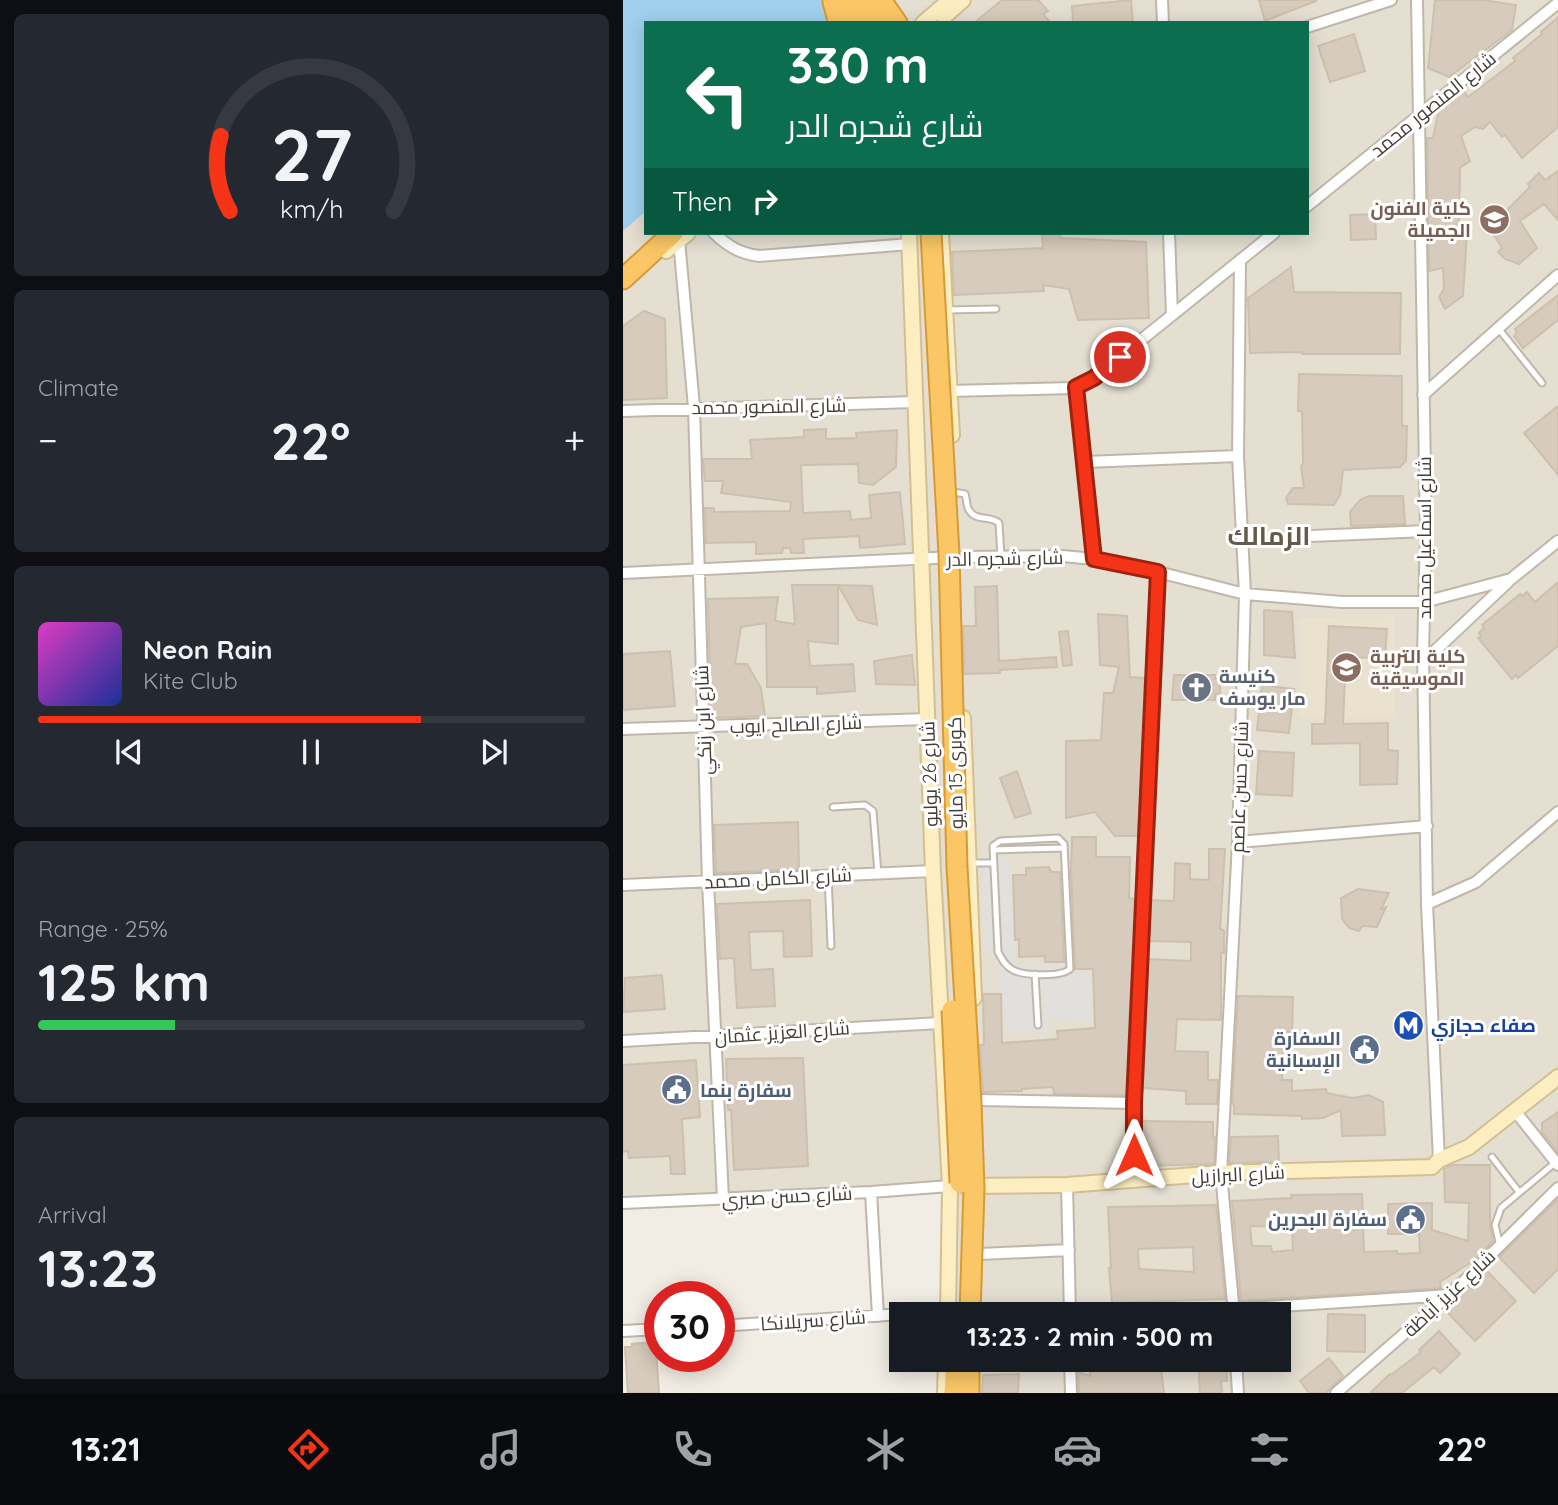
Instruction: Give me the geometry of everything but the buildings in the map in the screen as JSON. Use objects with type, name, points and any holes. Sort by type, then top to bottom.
[{"type":"highway","points":[[865,0],[880,21]]},
{"type":"highway","points":[[881,0],[896,21]]},
{"type":"highway","points":[[836,1],[839,21]]},
{"type":"highway","points":[[836,1],[845,21]]},
{"type":"highway","points":[[836,1],[860,21]]},
{"type":"highway","points":[[623,279],[680,235]]},
{"type":"highway","name":"كوبرى 15 مايو","points":[[931,235],[949,554],[957,867],[971,1115],[976,1302]]},
{"type":"highway","name":"كوبرى 15 مايو","points":[[913,236],[936,543],[944,869],[960,1190],[952,1302]]},
{"type":"highway","points":[[954,1393],[955,1372]]},
{"type":"highway","points":[[969,1393],[973,1372]]},
{"type":"street","points":[[925,21],[950,0]]},
{"type":"street","points":[[940,21],[963,0]]},
{"type":"street","points":[[1162,0],[1163,21]]},
{"type":"street","points":[[1309,26],[1391,0]]},
{"type":"street","name":"شارع اسماعيل محمد","points":[[1417,0],[1426,531],[1423,657],[1427,904],[1439,1160]]},
{"type":"street","name":"شارع المنصور محمد","points":[[1309,201],[1558,3]]},
{"type":"street","points":[[623,289],[680,235]]},
{"type":"street","name":"شارع ابن زنكي","points":[[680,235],[694,407],[708,881],[723,1199]]},
{"type":"street","points":[[716,235],[743,254],[759,256],[913,236]]},
{"type":"street","name":"شارع 26 يوليو","points":[[941,235],[979,1100],[980,1254],[977,1302]]},
{"type":"street","points":[[1169,235],[1172,315]]},
{"type":"street","points":[[950,391],[1076,387],[1094,378],[1271,235]]},
{"type":"street","name":"شارع 26 يوليو","points":[[913,236],[915,402],[933,871],[950,1186],[951,1302]]},
{"type":"street","name":"شارع حسن عاصم","points":[[1233,1302],[1221,1173],[1238,842],[1245,594],[1238,456],[1240,260]]},
{"type":"street","points":[[1423,395],[1558,275]]},
{"type":"street","points":[[1076,387],[1094,559]]},
{"type":"street","name":"شارع المنصور محمد","points":[[623,411],[915,402]]},
{"type":"street","points":[[1085,462],[1238,456]]},
{"type":"street","points":[[1311,536],[1426,531]]},
{"type":"street","points":[[1423,657],[1558,541]]},
{"type":"street","name":"شارع شجره الدر","points":[[623,573],[955,557],[1063,556],[1094,559],[1158,572],[1245,594],[1342,602],[1424,602],[1511,579]]},
{"type":"street","points":[[1134,1181],[1134,1103],[1158,572]]},
{"type":"street","name":"شارع الصالح ايوب","points":[[623,729],[927,719]]},
{"type":"street","points":[[1427,904],[1476,882],[1558,812]]},
{"type":"street","points":[[1238,842],[1427,825]]},
{"type":"street","name":"شارع الكامل محمد","points":[[623,885],[933,871]]},
{"type":"street","name":"شارع العزيز عثمان","points":[[623,1041],[940,1023]]},
{"type":"street","name":"شارع البرازيل","points":[[950,1186],[1067,1185],[1221,1173],[1432,1167],[1439,1160],[1469,1147],[1558,1077]]},
{"type":"street","points":[[979,1100],[1134,1103]]},
{"type":"street","points":[[1515,1111],[1557,1163]]},
{"type":"street","points":[[1067,1185],[1070,1302]]},
{"type":"street","name":"شارع حسن صبري","points":[[623,1203],[950,1186]]},
{"type":"street","name":"شارع عزيز أباظة","points":[[1336,1393],[1450,1294],[1558,1188]]},
{"type":"street","points":[[871,1192],[878,1316]]},
{"type":"street","points":[[980,1254],[1069,1250]]},
{"type":"street","points":[[1291,1307],[1450,1294]]},
{"type":"street","name":"شارع سريلانكا","points":[[735,1325],[889,1316]]},
{"type":"street","points":[[623,1331],[644,1330]]},
{"type":"street","points":[[945,1393],[946,1372]]},
{"type":"street","points":[[976,1372],[978,1393]]},
{"type":"street","points":[[1070,1372],[1071,1393]]},
{"type":"street","points":[[1237,1372],[1238,1393]]},
{"type":"lane","points":[[945,310],[996,309]]},
{"type":"lane","points":[[1498,328],[1542,383]]},
{"type":"lane","points":[[953,492],[965,494],[967,508],[976,517],[993,519],[999,523],[1001,557]]},
{"type":"lane","points":[[834,807],[865,805],[873,811],[878,874]]},
{"type":"lane","points":[[1058,838],[1064,844],[1070,969],[1063,973],[1023,974],[1012,970],[1003,962],[998,952],[993,850],[1000,841],[1058,838]]},
{"type":"lane","points":[[993,850],[1064,848]]},
{"type":"lane","points":[[968,863],[993,863]]},
{"type":"lane","points":[[828,876],[831,946]]},
{"type":"lane","points":[[1035,974],[1038,1026]]},
{"type":"lane","points":[[1492,1157],[1519,1192]]},
{"type":"lane","points":[[1500,1246],[1495,1225],[1505,1203],[1557,1163]]},
{"type":"shaded area","points":[[743,0],[1558,0],[1558,1393],[949,1393],[950,1372],[1291,1372],[1291,1302],[950,1302],[951,1188],[864,1199],[623,1209],[623,105],[644,87],[644,235],[1309,235],[1309,21],[719,21]]},
{"type":"shaded area","name":"كلية التربية الموسيقية","points":[[1394,617],[1395,717],[1300,717],[1299,618]]},
{"type":"shaded area","points":[[982,857],[1009,858],[1015,965],[1067,963],[1072,972],[1091,971],[1091,1019],[1049,1018],[1047,1032],[1006,1032],[996,951],[985,951]]},
{"type":"water","points":[[623,0],[884,0],[860,21],[644,21],[644,213],[623,231]]},
{"type":"place","name":"كلية الفنون الجميلة","points":[[1494,219]]},
{"type":"place","name":"كلية التربية الموسيقية","points":[[1347,667]]},
{"type":"place","name":"كنيسة مار يوسف","points":[[1196,687]]},
{"type":"place","name":"صفاء حجازي","points":[[1408,1025]]},
{"type":"place","name":"السفارة الإسبانية","points":[[1364,1049]]},
{"type":"place","name":"سفارة بنما","points":[[677,1090]]},
{"type":"place","name":"سفارة البحرين","points":[[1410,1219]]},
{"type":"district","name":"الزمالك","points":[[1269,535]]},
{"type":"route","points":[[1120,357],[1094,378],[1076,387],[1094,559],[1158,572],[1134,1103],[1134,1155]]}]
